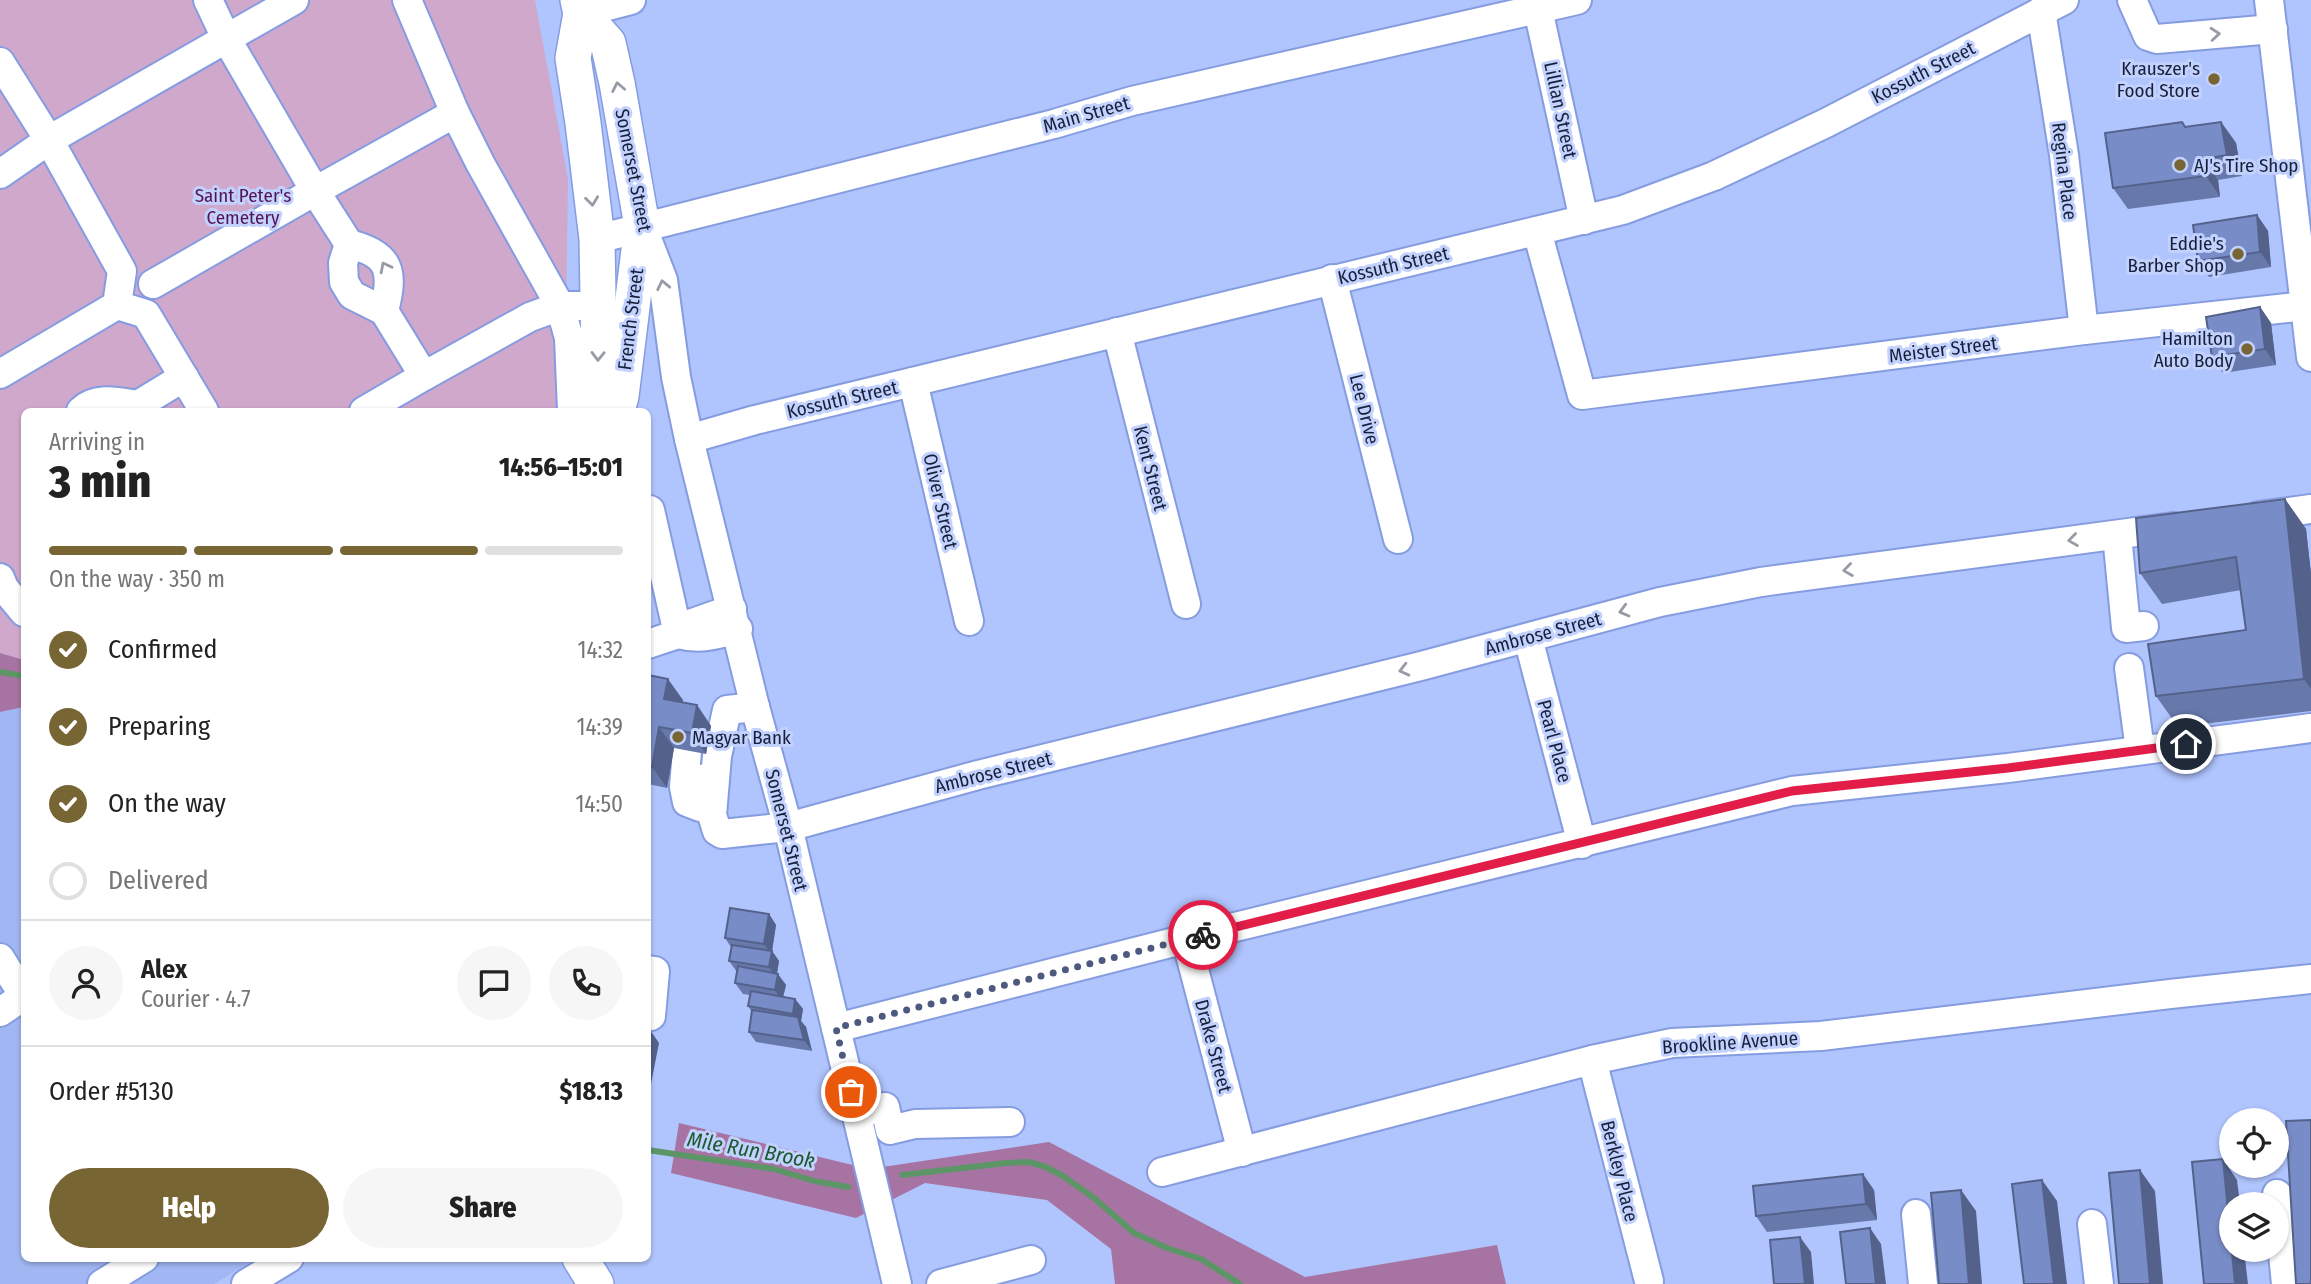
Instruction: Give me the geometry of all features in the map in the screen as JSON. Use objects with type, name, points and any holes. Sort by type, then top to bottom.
[{"type":"main road","name":"Somerset Street","points":[[580,6],[573,58],[580,103],[619,233]]},
{"type":"main road","name":"Somerset Street","points":[[580,6],[608,43],[617,83],[619,233]]},
{"type":"main road","name":"French Street","points":[[618,408],[635,282],[619,233]]},
{"type":"main road","name":"French Street","points":[[596,408],[598,306],[619,233]]},
{"type":"main road","points":[[582,1262],[596,1284]]},
{"type":"street","points":[[208,0],[226,38],[349,244],[364,247],[379,256],[388,267],[390,289],[384,311]]},
{"type":"street","points":[[0,174],[49,140],[294,0]]},
{"type":"street","points":[[407,0],[455,113],[480,163],[561,306],[569,338],[572,408]]},
{"type":"street","points":[[580,6],[631,0]]},
{"type":"street","name":"Main Street","points":[[619,233],[1054,124],[1132,101],[1538,5],[1577,0]]},
{"type":"street","points":[[2132,0],[2148,36],[2157,39],[2273,29]]},
{"type":"street","points":[[2269,0],[2303,217],[2305,306],[2311,357]]},
{"type":"street","name":"Lillian Street","points":[[1538,5],[1584,219]]},
{"type":"street","name":"Kossuth Street","points":[[689,439],[755,420],[1623,210],[1714,176],[1826,123],[2053,6]]},
{"type":"street","name":"Regina Place","points":[[2053,6],[2064,155],[2084,330]]},
{"type":"street","points":[[0,62],[49,140],[122,271],[117,305]]},
{"type":"street","points":[[146,314],[153,284],[455,113]]},
{"type":"street","name":"Meister Street","points":[[1536,232],[1582,396],[2084,330],[2305,306]]},
{"type":"street","name":"Somerset Street","points":[[619,233],[663,280],[676,377],[689,439],[755,707],[788,827],[897,1284]]},
{"type":"street","points":[[349,244],[343,263],[344,282],[352,295],[384,311],[424,376]]},
{"type":"street","points":[[122,271],[153,284]]},
{"type":"street","name":"Lee Drive","points":[[1332,279],[1398,539]]},
{"type":"street","name":"Somerset Street","points":[[635,282],[676,377]]},
{"type":"street","points":[[0,374],[117,305],[146,314],[202,408]]},
{"type":"street","points":[[370,408],[530,317],[561,306],[598,306]]},
{"type":"street","name":"Kent Street","points":[[1117,332],[1186,604]]},
{"type":"street","points":[[85,408],[94,402],[117,401],[137,408],[184,377]]},
{"type":"street","name":"Oliver Street","points":[[913,382],[969,621]]},
{"type":"street","name":"Ambrose Street","points":[[700,808],[722,834],[788,827],[978,775],[1528,638],[1660,601],[1761,582],[2117,535],[2231,525],[2311,509]]},
{"type":"street","points":[[651,523],[678,634]]},
{"type":"street","points":[[2117,535],[2126,628],[2144,626]]},
{"type":"street","points":[[0,578],[4,588],[21,608]]},
{"type":"street","points":[[651,643],[678,634],[706,638],[735,619]]},
{"type":"street","name":"Pearl Place","points":[[1528,638],[1582,844]]},
{"type":"street","points":[[2129,668],[2140,750]]},
{"type":"street","points":[[700,808],[717,756],[711,713],[755,707]]},
{"type":"street","points":[[836,1028],[1186,939],[1792,791],[2008,768],[2140,750],[2264,725],[2311,728]]},
{"type":"street","points":[[688,751],[700,808]]},
{"type":"street","name":"Drake Street","points":[[1186,939],[1242,1152]]},
{"type":"street","points":[[0,958],[21,991]]},
{"type":"street","points":[[651,970],[655,971],[651,1007]]},
{"type":"street","name":"Brookline Avenue","points":[[1162,1172],[1592,1060],[1672,1043],[1821,1036],[2170,993],[2311,979]]},
{"type":"street","points":[[0,1012],[21,998]]},
{"type":"street","name":"Berkley Place","points":[[1592,1060],[1649,1281]]},
{"type":"street","points":[[856,1113],[885,1107],[890,1130],[915,1124],[1010,1122]]},
{"type":"street","points":[[1916,1214],[1923,1284]]},
{"type":"street","points":[[2092,1224],[2099,1284]]},
{"type":"street","points":[[941,1284],[1031,1261]]},
{"type":"street","points":[[102,1284],[138,1262]]},
{"type":"street","points":[[246,1284],[282,1262]]},
{"type":"street","points":[[2284,1262],[2286,1284]]},
{"type":"shaded area","points":[[0,653],[21,659],[21,708],[0,712]]},
{"type":"shaded area","points":[[21,708],[21,1262],[250,1262],[214,1284],[0,1284],[0,712]]},
{"type":"shaded area","points":[[679,1123],[869,1169],[1049,1142],[1305,1277],[1497,1245],[1506,1284],[1115,1284],[1111,1249],[1047,1200],[925,1183],[856,1218],[671,1173]]},
{"type":"green space","name":"Saint Peter's Cemetery","points":[[0,0],[535,0],[568,179],[565,386],[561,408],[21,408],[21,659],[0,653]]},
{"type":"building","points":[[2182,122],[2185,127],[2221,122],[2227,155],[2204,159],[2206,176],[2113,188],[2105,133]]},
{"type":"building","points":[[2257,215],[2260,252],[2198,261],[2193,225]]},
{"type":"building","points":[[2260,307],[2265,349],[2212,357],[2206,317]]},
{"type":"building","points":[[2285,499],[2304,679],[2156,696],[2148,644],[2246,630],[2236,557],[2140,573],[2136,518]]},
{"type":"building","points":[[651,676],[668,679],[664,699],[697,705],[692,733],[659,727],[652,767]]},
{"type":"building","points":[[730,908],[769,914],[764,944],[725,938]]},
{"type":"building","points":[[732,945],[772,951],[769,967],[729,961]]},
{"type":"building","points":[[738,966],[778,974],[775,990],[735,983]]},
{"type":"building","points":[[751,991],[795,999],[793,1014],[748,1006]]},
{"type":"building","points":[[752,1010],[798,1017],[804,1040],[749,1032]]},
{"type":"building","points":[[2311,1120],[2311,1284],[2296,1284],[2289,1170],[2289,1121]]},
{"type":"building","points":[[2219,1159],[2219,1178],[2225,1178],[2226,1192],[2219,1192],[2219,1262],[2233,1262],[2235,1284],[2204,1284],[2192,1162]]},
{"type":"building","points":[[2140,1170],[2150,1284],[2119,1284],[2109,1173]]},
{"type":"building","points":[[1863,1174],[1866,1204],[1756,1216],[1753,1186]]},
{"type":"building","points":[[2042,1180],[2054,1284],[2024,1284],[2012,1184]]},
{"type":"building","points":[[1961,1190],[1969,1284],[1939,1284],[1931,1193]]},
{"type":"building","points":[[1870,1228],[1876,1284],[1846,1284],[1840,1232]]},
{"type":"building","points":[[1800,1237],[1805,1284],[1774,1284],[1770,1240]]},
{"type":"waterway","name":"Mile Run Brook","points":[[0,672],[21,676]]},
{"type":"waterway","name":"Mile Run Brook","points":[[651,1150],[774,1169],[814,1181],[848,1187]]},
{"type":"waterway","name":"Mile Run Brook","points":[[902,1175],[1006,1163],[1029,1162],[1046,1167],[1094,1198],[1134,1233],[1201,1259],[1240,1284]]},
{"type":"way so far","points":[[851,1092],[836,1028],[1203,935]]},
{"type":"place","name":"Krauszer's Food Store","points":[[2214,79]]},
{"type":"place","name":"AJ's Tire Shop","points":[[2180,165]]},
{"type":"place","name":"Eddie's Barber Shop","points":[[2238,254]]},
{"type":"place","name":"Hamilton Auto Body","points":[[2247,349]]},
{"type":"place","name":"Magyar Bank","points":[[678,737]]},
{"type":"route","points":[[1203,935],[1792,791],[2008,768],[2186,744]]}]
